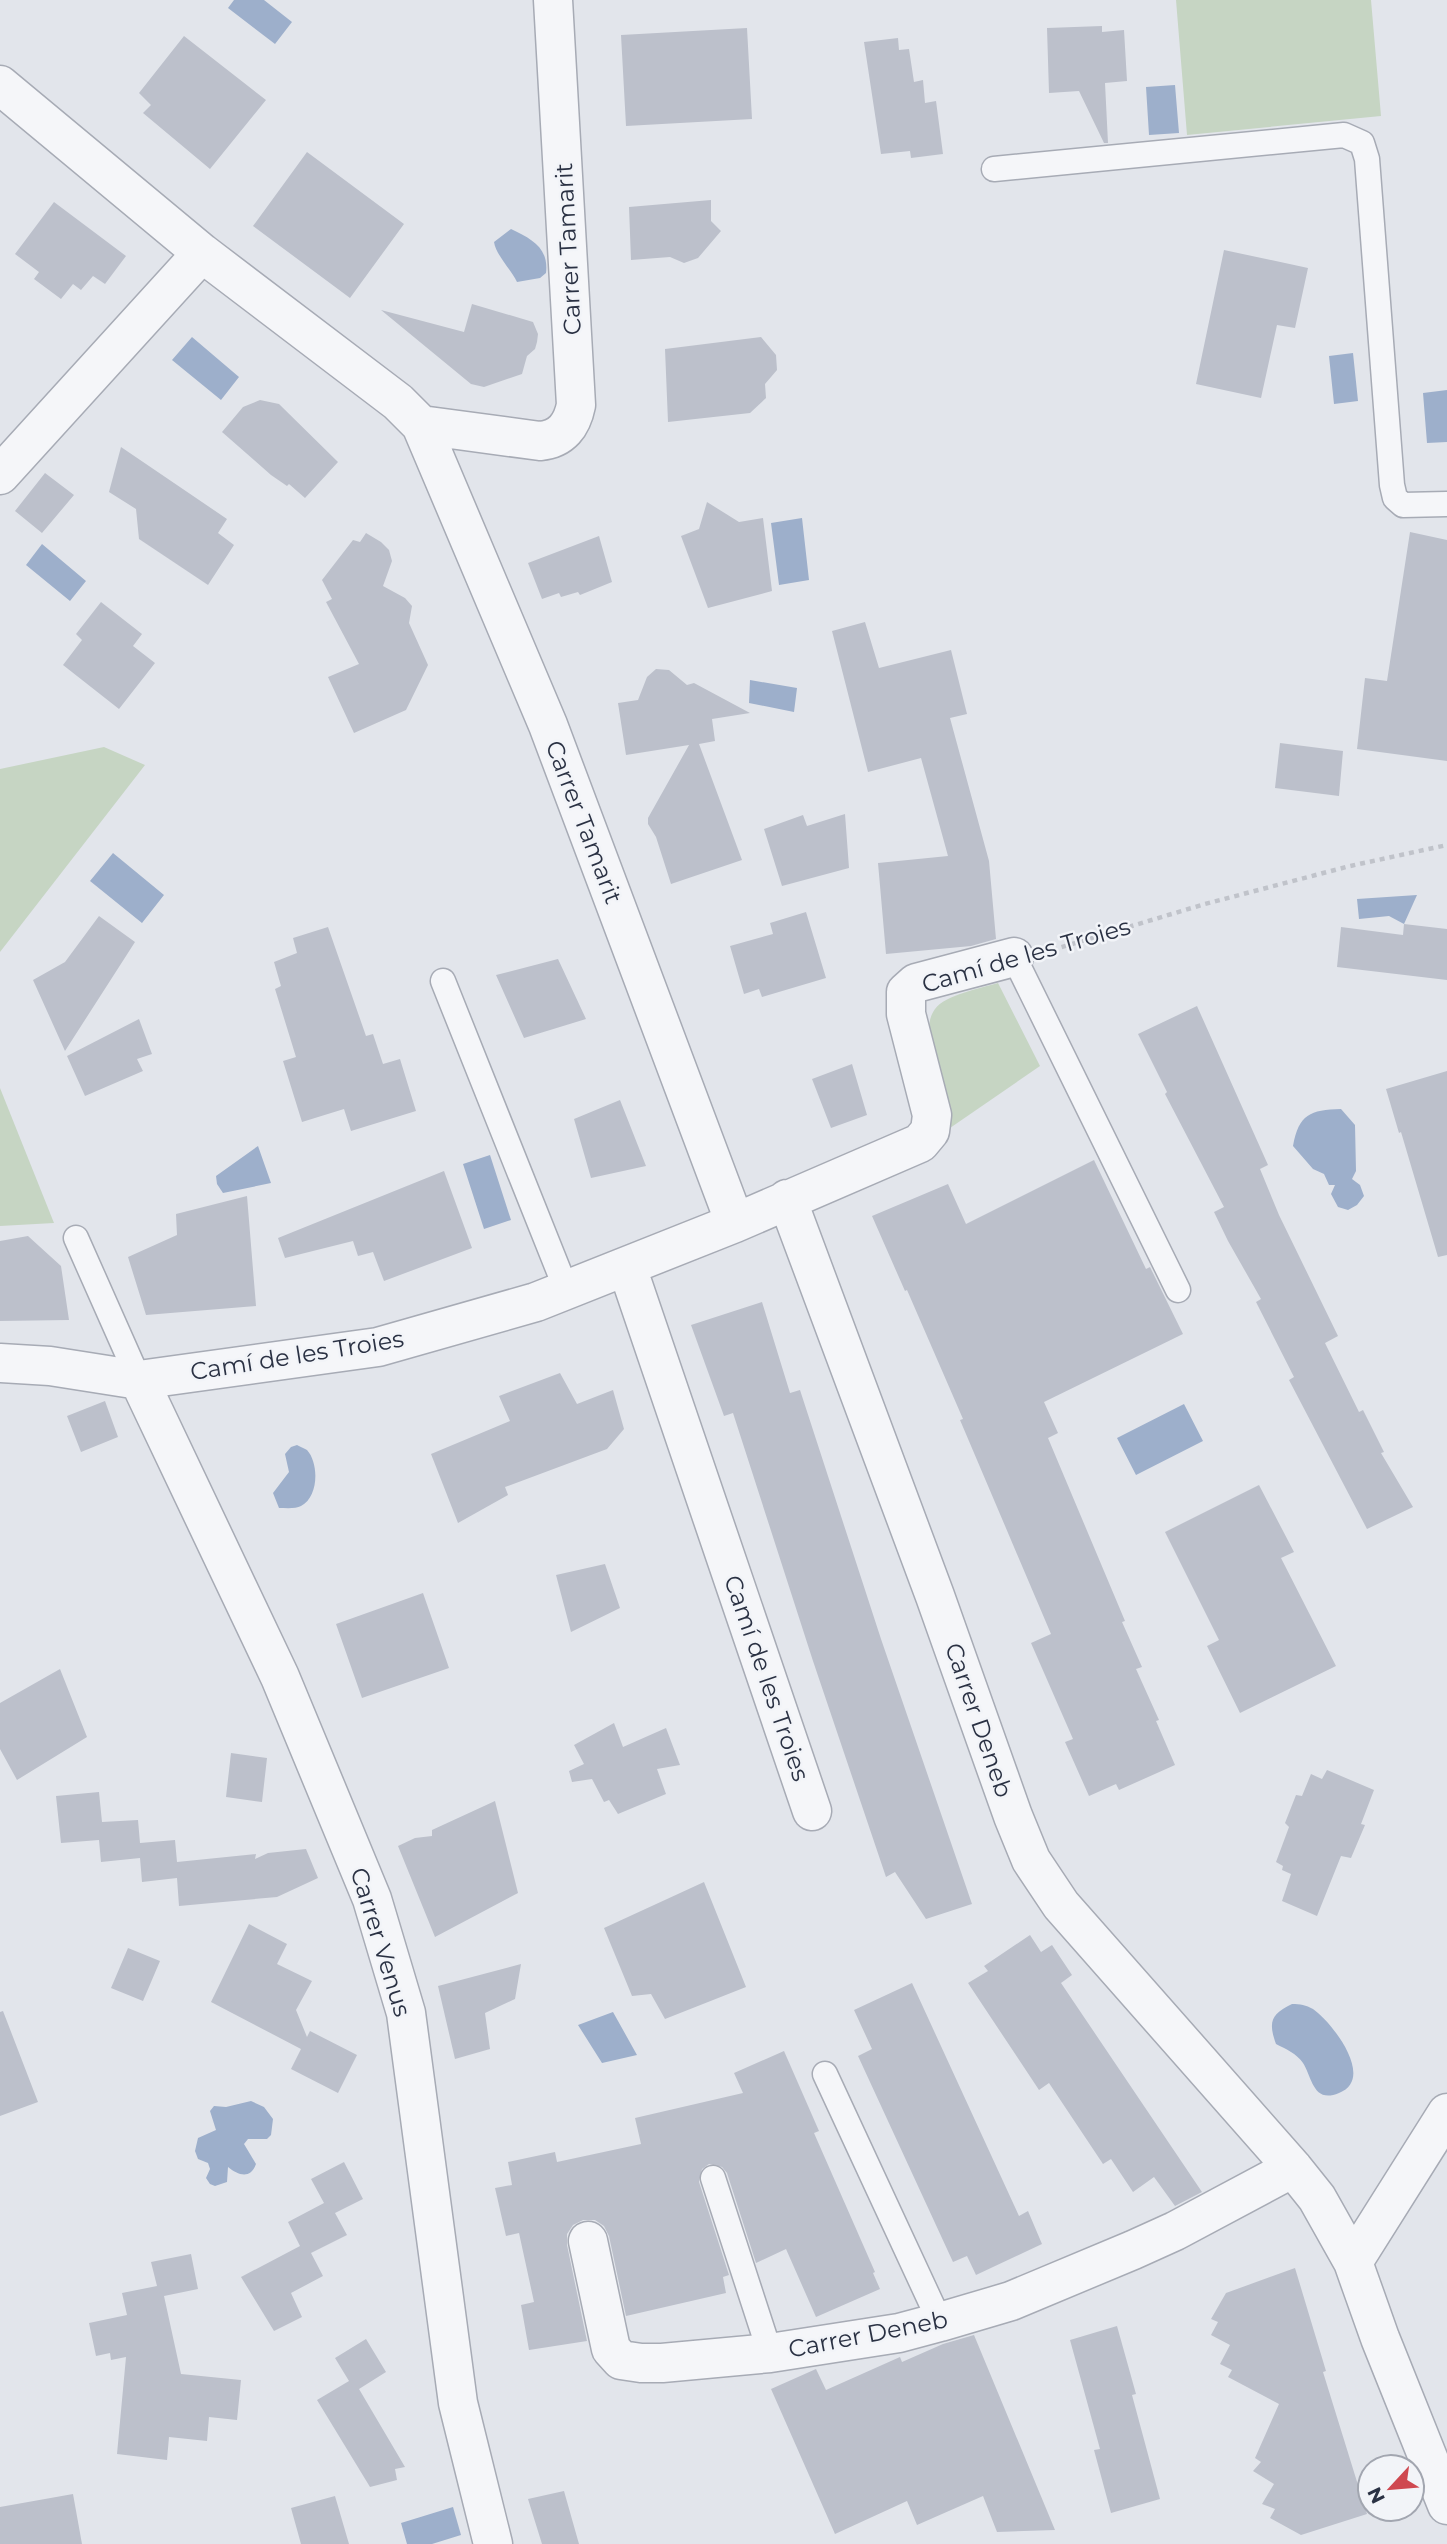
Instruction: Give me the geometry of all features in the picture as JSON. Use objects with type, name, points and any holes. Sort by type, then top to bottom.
[{"type":"street","name":"Carrer Tamarit","points":[[421,425],[540,441],[551,440],[568,428],[573,420],[576,405],[553,0]]},
{"type":"street","name":"Carrer Tamarit","points":[[0,85],[202,253],[398,402],[421,425],[548,725],[735,1223]]},
{"type":"street","points":[[0,475],[202,253]]},
{"type":"street","name":"Camí de les Troies","points":[[0,1363],[50,1366],[139,1380],[378,1347],[536,1302],[627,1267],[920,1143],[930,1131],[932,1115],[906,1014],[905,992],[916,983],[1014,957]]},
{"type":"street","name":"Carrer Deneb","points":[[787,1199],[936,1596],[1031,1860],[1061,1905],[1317,2198],[1353,2262],[1380,2338],[1447,2505]]},
{"type":"street","name":"Camí de les Troies","points":[[627,1267],[812,1811]]},
{"type":"street","name":"Carrer Venus","points":[[139,1380],[280,1677],[372,1899],[405,2013],[458,2403],[493,2544]]},
{"type":"street","points":[[1353,2262],[1447,2113]]},
{"type":"street","name":"Carrer Deneb","points":[[587,2241],[611,2349],[621,2360],[662,2363],[770,2353],[899,2333],[1011,2301],[1175,2231],[1293,2168]]},
{"type":"lane","points":[[993,169],[1344,135],[1362,143],[1367,159],[1395,498],[1403,505],[1447,504]]},
{"type":"lane","points":[[1014,957],[1178,1290]]},
{"type":"lane","points":[[443,981],[566,1289]]},
{"type":"lane","points":[[76,1238],[139,1380]]},
{"type":"lane","points":[[825,2074],[940,2322]]},
{"type":"lane","points":[[713,2178],[770,2353]]},
{"type":"path","name":"Camí de les Troies","points":[[1014,957],[1041,953],[1205,904],[1350,866],[1447,845]]},
{"type":"green space","points":[[1176,0],[1371,0],[1381,116],[1187,135]]},
{"type":"green space","points":[[104,747],[145,765],[0,952],[0,769]]},
{"type":"green space","points":[[998,983],[1040,1066],[950,1128],[929,1031],[931,1017],[935,1009],[947,1000]]},
{"type":"green space","points":[[0,1088],[54,1223],[0,1226]]},
{"type":"water","points":[[234,0],[264,0],[292,22],[275,44],[228,8]]},
{"type":"water","points":[[1175,85],[1179,133],[1149,135],[1146,87]]},
{"type":"water","points":[[511,229],[538,245],[542,251],[546,273],[540,278],[517,282],[500,257],[494,242]]},
{"type":"water","points":[[192,337],[239,377],[221,400],[172,360]]},
{"type":"water","points":[[1353,353],[1358,401],[1334,404],[1329,356]]},
{"type":"water","points":[[1447,390],[1447,442],[1427,443],[1423,393]]},
{"type":"water","points":[[802,518],[809,580],[779,585],[771,523]]},
{"type":"water","points":[[42,544],[86,581],[70,601],[26,565]]},
{"type":"water","points":[[750,680],[797,688],[794,712],[749,703]]},
{"type":"water","points":[[113,853],[164,895],[142,923],[90,881]]},
{"type":"water","points":[[1417,895],[1404,924],[1389,916],[1359,919],[1357,899]]},
{"type":"water","points":[[1341,1109],[1355,1125],[1356,1171],[1352,1179],[1360,1185],[1364,1196],[1357,1205],[1348,1210],[1338,1207],[1331,1194],[1335,1185],[1329,1185],[1324,1174],[1313,1169],[1293,1146],[1299,1127],[1308,1116],[1321,1111]]},
{"type":"water","points":[[258,1146],[271,1183],[223,1193],[217,1184],[216,1176]]},
{"type":"water","points":[[490,1155],[511,1220],[484,1229],[463,1164]]},
{"type":"water","points":[[1184,1404],[1203,1441],[1136,1475],[1117,1438]]},
{"type":"water","points":[[297,1445],[307,1450],[314,1463],[314,1488],[307,1502],[301,1506],[279,1508],[273,1493],[289,1472],[285,1454]]},
{"type":"water","points":[[1292,2004],[1313,2009],[1330,2026],[1347,2051],[1353,2076],[1349,2086],[1339,2093],[1324,2095],[1319,2092],[1301,2060],[1276,2044],[1272,2030],[1273,2020],[1280,2011]]},
{"type":"water","points":[[613,2012],[637,2055],[602,2063],[578,2025]]},
{"type":"water","points":[[251,2101],[264,2107],[273,2119],[271,2135],[267,2139],[248,2139],[244,2144],[256,2164],[250,2172],[240,2174],[228,2167],[227,2182],[215,2186],[210,2184],[206,2178],[210,2169],[208,2163],[198,2159],[195,2151],[198,2138],[216,2130],[210,2111],[214,2106],[226,2107]]},
{"type":"water","points":[[453,2507],[461,2535],[432,2544],[407,2544],[401,2523]]},
{"type":"building","points":[[1102,26],[1102,32],[1124,30],[1127,81],[1105,83],[1108,143],[1104,143],[1079,91],[1049,93],[1047,28]]},
{"type":"building","points":[[747,28],[752,119],[626,126],[621,35]]},
{"type":"building","points":[[184,36],[266,100],[210,169],[143,113],[151,105],[139,93]]},
{"type":"building","points":[[898,38],[899,50],[909,49],[914,82],[923,80],[925,103],[936,101],[943,154],[911,158],[910,151],[881,154],[864,42]]},
{"type":"building","points":[[307,152],[404,224],[350,298],[253,226]]},
{"type":"building","points":[[711,200],[711,221],[721,231],[698,258],[684,263],[670,257],[631,260],[629,207]]},
{"type":"building","points":[[54,202],[126,256],[105,284],[93,276],[81,290],[73,284],[61,299],[34,279],[39,272],[15,254]]},
{"type":"building","points":[[1224,250],[1308,268],[1295,328],[1277,325],[1261,398],[1196,384]]},
{"type":"building","points":[[472,304],[533,322],[538,334],[537,342],[535,349],[527,356],[522,374],[484,387],[471,384],[381,310],[464,332]]},
{"type":"building","points":[[761,337],[776,355],[777,370],[765,384],[766,398],[750,413],[668,422],[665,349]]},
{"type":"building","points":[[260,400],[279,404],[338,462],[305,498],[289,484],[287,486],[271,475],[222,432],[243,407]]},
{"type":"building","points":[[121,447],[227,519],[218,533],[234,545],[208,585],[139,539],[136,509],[109,492]]},
{"type":"building","points":[[45,473],[74,495],[42,533],[15,511]]},
{"type":"building","points":[[707,502],[739,522],[763,518],[772,591],[708,608],[681,536],[699,529]]},
{"type":"building","points":[[1410,532],[1447,540],[1447,761],[1357,749],[1365,678],[1387,681]]},
{"type":"building","points":[[366,533],[389,550],[392,561],[383,586],[405,598],[412,606],[409,623],[428,665],[406,710],[354,733],[328,677],[359,664],[326,602],[332,599],[322,580],[353,540],[360,542]]},
{"type":"building","points":[[599,536],[612,582],[580,595],[578,592],[561,597],[559,593],[542,599],[528,563]]},
{"type":"building","points":[[101,602],[142,634],[133,646],[155,663],[119,709],[63,665],[82,640],[76,634]]},
{"type":"building","points":[[865,622],[879,668],[951,650],[967,714],[950,718],[989,861],[996,939],[971,946],[886,954],[878,863],[948,856],[921,758],[868,772],[832,631]]},
{"type":"building","points":[[656,669],[669,670],[687,685],[694,683],[750,713],[712,719],[715,741],[699,744],[742,860],[671,884],[648,818],[689,745],[626,755],[618,703],[638,700],[647,677]]},
{"type":"building","points":[[1280,743],[1343,751],[1339,796],[1275,788]]},
{"type":"building","points":[[845,814],[849,868],[782,886],[764,829],[803,815],[807,826]]},
{"type":"building","points":[[806,912],[826,978],[762,997],[759,989],[744,994],[730,946],[773,934],[770,923]]},
{"type":"building","points":[[99,916],[135,942],[65,1051],[33,980],[65,962]]},
{"type":"building","points":[[1404,924],[1447,929],[1447,980],[1337,967],[1341,927],[1403,935]]},
{"type":"building","points":[[328,927],[366,1036],[373,1034],[383,1064],[400,1059],[416,1111],[351,1131],[344,1109],[302,1122],[283,1061],[296,1057],[275,989],[281,986],[274,962],[297,953],[293,938]]},
{"type":"building","points":[[558,959],[586,1019],[524,1038],[496,975]]},
{"type":"building","points":[[1197,1006],[1268,1165],[1260,1169],[1279,1215],[1338,1336],[1325,1343],[1359,1412],[1363,1410],[1384,1452],[1381,1453],[1413,1507],[1367,1529],[1289,1380],[1294,1377],[1256,1302],[1261,1299],[1214,1212],[1224,1207],[1165,1094],[1167,1092],[1138,1034]]},
{"type":"building","points":[[139,1019],[152,1054],[137,1059],[143,1071],[85,1096],[67,1056]]},
{"type":"building","points":[[852,1064],[867,1115],[831,1128],[812,1079]]},
{"type":"building","points":[[1447,1071],[1447,1255],[1438,1257],[1386,1089]]},
{"type":"building","points":[[620,1100],[646,1166],[591,1178],[574,1119]]},
{"type":"building","points":[[1094,1160],[1146,1269],[1150,1267],[1183,1334],[1044,1402],[1058,1433],[1048,1438],[1125,1621],[1122,1622],[1142,1667],[1136,1669],[1159,1720],[1156,1721],[1175,1765],[1119,1790],[1116,1784],[1089,1796],[1065,1742],[1073,1739],[1031,1643],[1051,1634],[960,1420],[963,1419],[872,1216],[948,1184],[966,1224]]},
{"type":"building","points":[[444,1171],[472,1248],[384,1281],[373,1252],[358,1256],[353,1241],[285,1258],[278,1238]]},
{"type":"building","points":[[247,1196],[256,1306],[146,1315],[128,1257],[177,1235],[176,1214]]},
{"type":"building","points":[[28,1236],[61,1266],[69,1320],[0,1321],[0,1241]]},
{"type":"building","points":[[762,1302],[790,1393],[800,1390],[881,1639],[972,1904],[926,1919],[895,1872],[886,1877],[733,1413],[724,1416],[691,1325]]},
{"type":"building","points":[[560,1373],[577,1404],[613,1390],[624,1429],[607,1449],[505,1487],[508,1495],[458,1523],[431,1454],[510,1421],[499,1396]]},
{"type":"building","points":[[105,1401],[118,1437],[81,1452],[67,1416]]},
{"type":"building","points":[[1259,1485],[1294,1552],[1281,1558],[1336,1666],[1240,1713],[1207,1646],[1219,1640],[1165,1532]]},
{"type":"building","points":[[605,1564],[620,1608],[571,1632],[556,1575]]},
{"type":"building","points":[[423,1593],[449,1668],[362,1698],[336,1624]]},
{"type":"building","points":[[60,1669],[87,1737],[17,1780],[0,1749],[0,1703]]},
{"type":"building","points":[[614,1723],[623,1747],[666,1728],[680,1765],[657,1769],[666,1794],[618,1814],[609,1800],[604,1802],[592,1779],[572,1782],[569,1771],[584,1764],[574,1745]]},
{"type":"building","points":[[231,1753],[267,1758],[262,1802],[226,1797]]},
{"type":"building","points":[[1327,1770],[1374,1790],[1361,1824],[1365,1825],[1351,1858],[1341,1856],[1317,1916],[1282,1901],[1291,1874],[1282,1870],[1283,1866],[1276,1862],[1289,1827],[1285,1823],[1296,1795],[1302,1796],[1311,1774],[1322,1779]]},
{"type":"building","points":[[99,1792],[102,1822],[138,1820],[140,1843],[175,1840],[177,1862],[256,1854],[255,1859],[268,1853],[306,1849],[318,1878],[277,1897],[179,1906],[177,1878],[142,1882],[140,1858],[101,1862],[99,1840],[61,1843],[56,1796]]},
{"type":"building","points":[[495,1801],[518,1893],[435,1937],[398,1846],[415,1838],[432,1836],[432,1830]]},
{"type":"building","points":[[704,1882],[746,1987],[665,2019],[651,1994],[632,1996],[604,1928]]},
{"type":"building","points":[[249,1924],[287,1944],[277,1964],[312,1981],[296,2010],[307,2037],[310,2031],[357,2055],[338,2093],[291,2069],[301,2049],[211,2002]]},
{"type":"building","points":[[1030,1935],[1041,1952],[1052,1945],[1072,1975],[1061,1983],[1202,2192],[1175,2206],[1154,2177],[1133,2192],[1111,2159],[1103,2164],[1049,2083],[1039,2090],[968,1983],[988,1971],[984,1966]]},
{"type":"building","points":[[128,1948],[160,1961],[143,2001],[111,1988]]},
{"type":"building","points":[[521,1964],[515,1999],[485,2013],[490,2049],[455,2059],[438,1986]]},
{"type":"building","points":[[912,1983],[1019,2216],[1028,2211],[1042,2244],[976,2275],[967,2256],[953,2262],[858,2056],[872,2049],[854,2010]]},
{"type":"building","points":[[3,2011],[38,2102],[0,2116],[0,2012]]},
{"type":"building","points":[[784,2051],[819,2131],[814,2133],[880,2289],[816,2317],[786,2249],[756,2263],[727,2173],[722,2167],[709,2164],[702,2169],[699,2182],[729,2275],[723,2277],[726,2293],[626,2316],[609,2236],[604,2226],[595,2220],[583,2220],[573,2225],[567,2234],[567,2245],[587,2341],[529,2350],[521,2305],[534,2302],[519,2233],[506,2236],[495,2188],[512,2185],[508,2162],[555,2152],[557,2162],[641,2144],[635,2118],[743,2093],[734,2073]]},
{"type":"building","points":[[344,2162],[363,2199],[335,2213],[347,2235],[311,2253],[323,2276],[291,2293],[302,2317],[274,2331],[241,2277],[300,2246],[288,2222],[324,2203],[311,2179]]},
{"type":"building","points":[[191,2254],[198,2289],[164,2296],[181,2374],[241,2380],[237,2420],[209,2417],[207,2441],[169,2437],[167,2460],[117,2454],[126,2357],[111,2360],[110,2353],[96,2356],[89,2323],[127,2315],[122,2293],[157,2286],[151,2262]]},
{"type":"building","points":[[1295,2268],[1356,2478],[1356,2518],[1301,2535],[1270,2518],[1275,2509],[1262,2504],[1274,2484],[1253,2471],[1261,2462],[1255,2458],[1279,2404],[1228,2377],[1232,2370],[1220,2364],[1230,2345],[1211,2335],[1218,2322],[1211,2319],[1226,2293]]},
{"type":"building","points":[[1117,2326],[1160,2499],[1111,2513],[1094,2450],[1100,2449],[1070,2340]]},
{"type":"building","points":[[974,2335],[1055,2530],[997,2532],[983,2496],[917,2525],[907,2501],[835,2534],[771,2389],[816,2369],[826,2390],[900,2357],[902,2362],[943,2344]]},
{"type":"building","points":[[366,2339],[386,2372],[359,2389],[405,2467],[395,2469],[397,2480],[370,2487],[317,2400],[349,2381],[335,2358]]},
{"type":"building","points":[[564,2491],[579,2544],[542,2544],[528,2499]]},
{"type":"building","points":[[73,2494],[82,2544],[0,2544],[0,2507]]},
{"type":"building","points":[[335,2496],[349,2544],[301,2544],[291,2508]]}]
